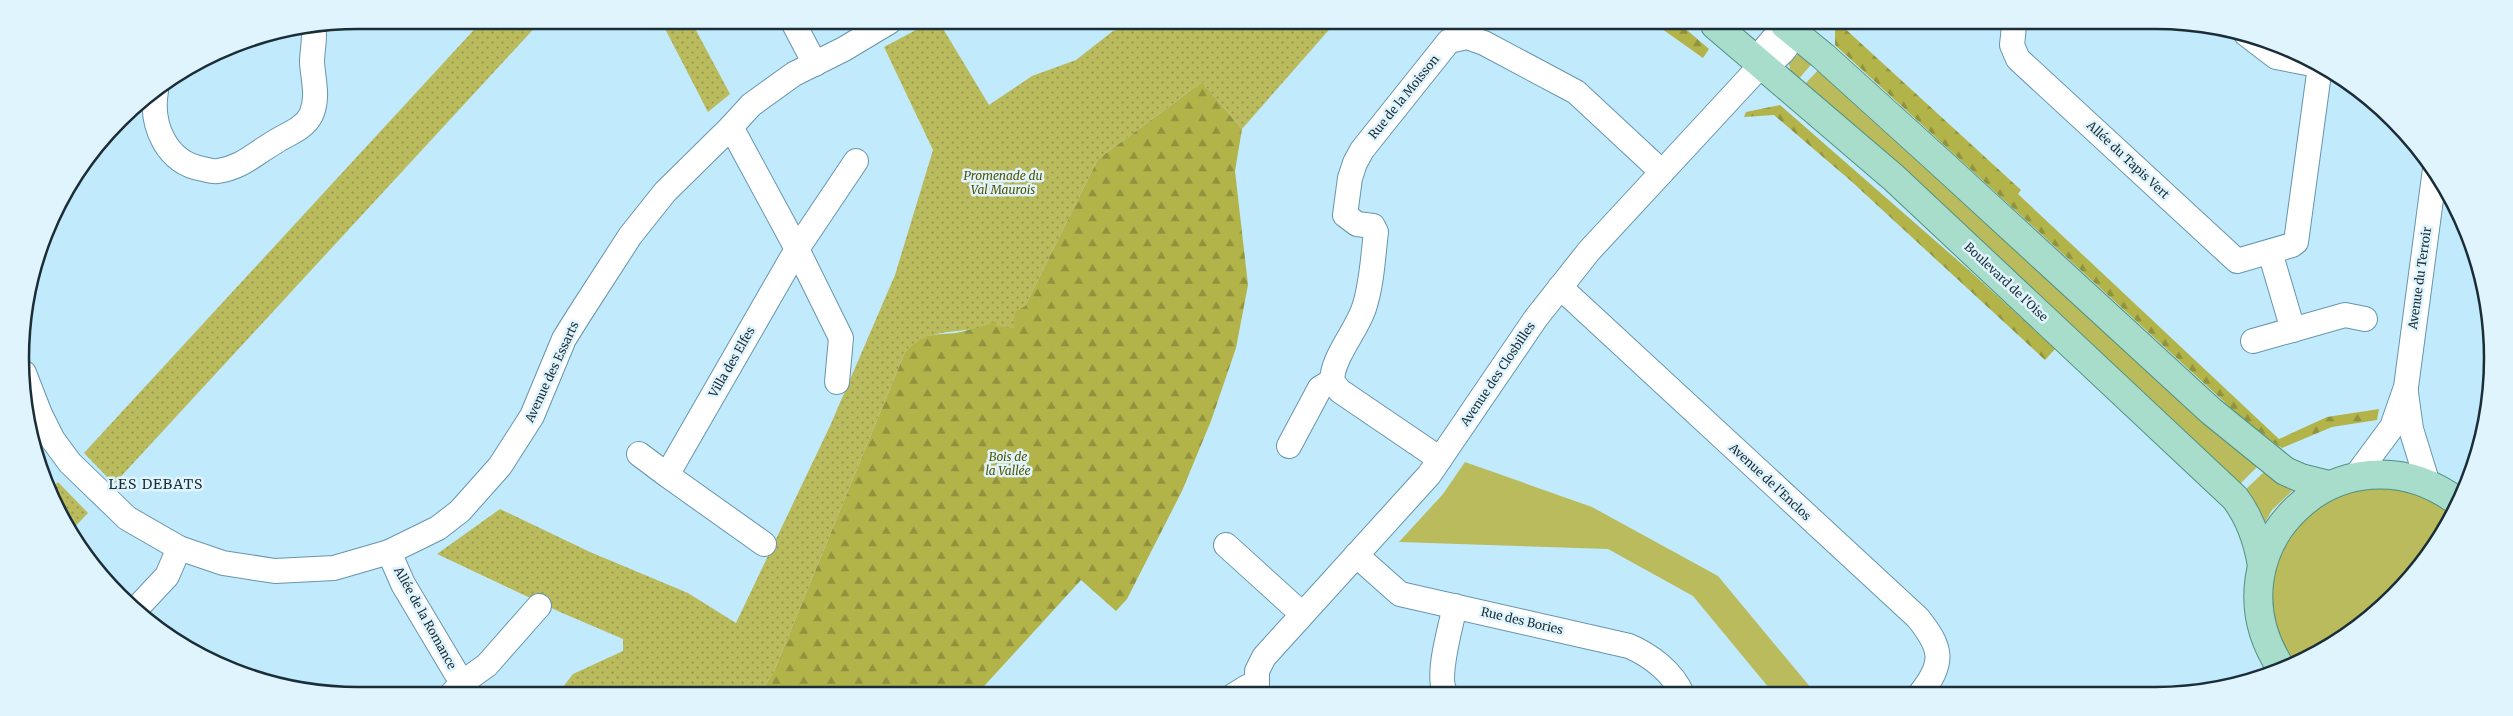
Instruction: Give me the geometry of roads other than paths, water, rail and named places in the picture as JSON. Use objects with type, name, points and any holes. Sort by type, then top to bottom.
[{"type":"main road","name":"Boulevard de l'Oise","points":[[1720,29],[1763,63],[1894,178],[2235,498],[2243,509],[2252,529],[2262,566]]},
{"type":"main road","points":[[1793,29],[2218,417],[2285,472],[2329,485]]},
{"type":"main road","points":[[2277,664],[2263,630],[2259,609],[2259,587],[2262,566],[2271,543],[2283,522],[2309,497],[2329,485],[2356,477],[2392,475],[2428,484],[2453,498]]},
{"type":"street","points":[[797,29],[815,64]]},
{"type":"street","name":"Avenue des Essarts","points":[[30,386],[45,422],[70,463],[127,518],[179,548],[223,563],[275,571],[334,568],[389,552],[438,528],[460,511],[500,466],[532,416],[564,339],[630,236],[665,192],[751,105],[794,74],[877,29]]},
{"type":"street","name":"Avenue des Closbilles","points":[[1251,687],[1259,664],[1302,614],[1418,489],[1536,318],[1589,251],[1763,63],[1774,61],[1790,42],[1791,29]]},
{"type":"street","name":"Allée du Tapis Vert","points":[[2014,29],[2012,45],[2018,59],[2234,259],[2242,261],[2295,244],[2298,238],[2320,73]]},
{"type":"street","points":[[154,100],[159,135],[177,159],[196,168],[216,172],[244,164],[273,143],[298,129],[310,116],[316,93],[312,62],[313,32]]},
{"type":"street","name":"Rue de la Moisson","points":[[1288,446],[1320,388],[1332,380],[1333,369],[1358,324],[1365,306],[1376,232],[1373,226],[1357,224],[1345,215],[1350,178],[1362,150],[1449,41],[1467,37],[1484,43],[1576,92],[1662,172]]},
{"type":"street","points":[[2270,49],[2284,60],[2300,63]]},
{"type":"street","points":[[731,127],[797,249],[841,338],[837,382]]},
{"type":"street","name":"Villa des Elfes","points":[[667,475],[797,249],[856,161]]},
{"type":"street","name":"Avenue du Terroir","points":[[2356,477],[2384,442],[2392,427],[2406,387],[2433,182]]},
{"type":"street","points":[[2270,252],[2293,330]]},
{"type":"street","name":"Avenue de l'Enclos","points":[[1560,287],[1918,618],[1933,637],[1937,648],[1937,659],[1932,676],[1925,687]]},
{"type":"street","points":[[2253,341],[2345,315],[2365,318]]},
{"type":"street","points":[[1332,380],[1340,391],[1440,459]]},
{"type":"street","name":"Avenue du Terroir","points":[[2406,387],[2411,429],[2428,484]]},
{"type":"street","points":[[640,454],[764,544]]},
{"type":"street","points":[[1226,544],[1302,614]]},
{"type":"street","points":[[140,605],[166,576],[179,548]]},
{"type":"street","name":"Allée de la Romance","points":[[389,552],[455,687]]},
{"type":"street","name":"Rue des Bories","points":[[1356,555],[1400,594],[1629,646],[1643,652],[1652,659],[1670,676],[1677,687]]},
{"type":"street","name":"Allée de la Romance","points":[[459,687],[487,665],[539,606]]},
{"type":"street","points":[[1442,687],[1441,684],[1455,606]]},
{"type":"district","name":"LES DEBATS","points":[[156,484]]},
{"type":"park label","name":"Promenade du Val Maurois","points":[[1003,183]]},
{"type":"park label","name":"Bois de la Vallée","points":[[1008,464]]}]
